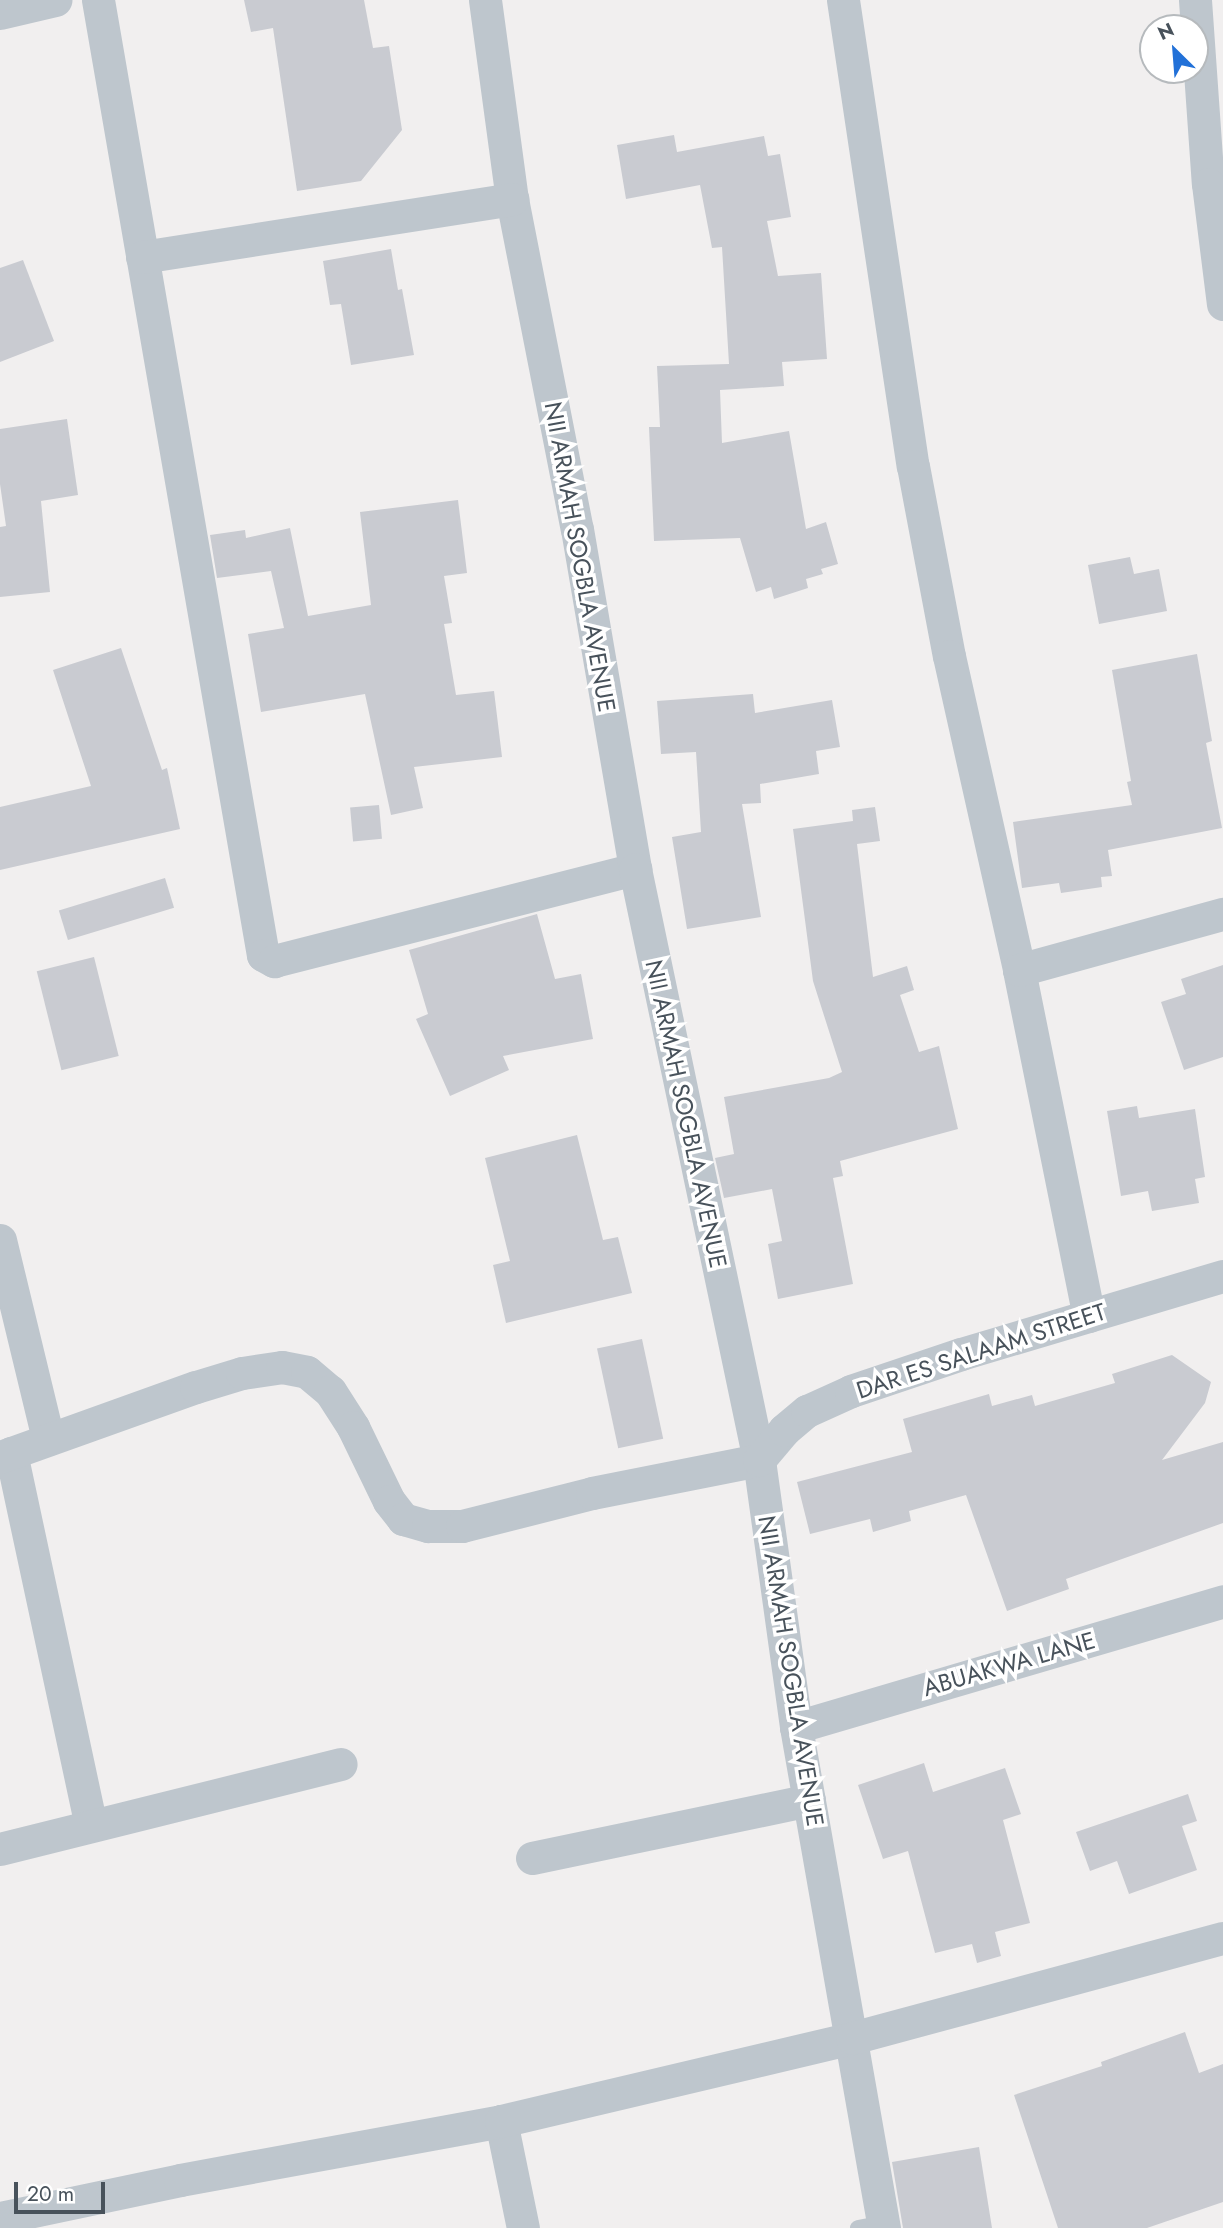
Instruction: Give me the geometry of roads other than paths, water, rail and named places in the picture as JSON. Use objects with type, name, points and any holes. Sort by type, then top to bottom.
[{"type":"street","points":[[0,13],[55,0]]},
{"type":"street","points":[[98,0],[263,955],[274,961],[635,869]]},
{"type":"street","name":"NII ARMAH SOGBLA AVENUE","points":[[485,0],[512,199],[577,529],[635,869],[759,1460],[796,1727],[852,2038],[875,2226]]},
{"type":"street","points":[[843,0],[915,480],[948,656],[1019,970],[1088,1316]]},
{"type":"street","points":[[1195,0],[1208,184],[1223,304]]},
{"type":"street","points":[[142,257],[512,199]]},
{"type":"street","points":[[1019,970],[1223,914]]},
{"type":"street","points":[[0,1240],[48,1439]]},
{"type":"street","name":"DAR ES SALAAM STREET","points":[[759,1460],[784,1430],[807,1411],[851,1391],[961,1354],[1223,1276]]},
{"type":"street","points":[[91,1825],[5,1455],[242,1373],[282,1367],[307,1372],[330,1391],[353,1427],[389,1501],[403,1519],[428,1527],[462,1526],[592,1493],[759,1460]]},
{"type":"street","name":"ABUAKWA LANE","points":[[796,1727],[1223,1601]]},
{"type":"street","points":[[0,1849],[341,1764]]},
{"type":"street","points":[[532,1858],[809,1800]]},
{"type":"street","points":[[0,2218],[180,2179],[501,2121],[852,2038],[1223,1938]]},
{"type":"street","points":[[501,2121],[523,2228]]}]
